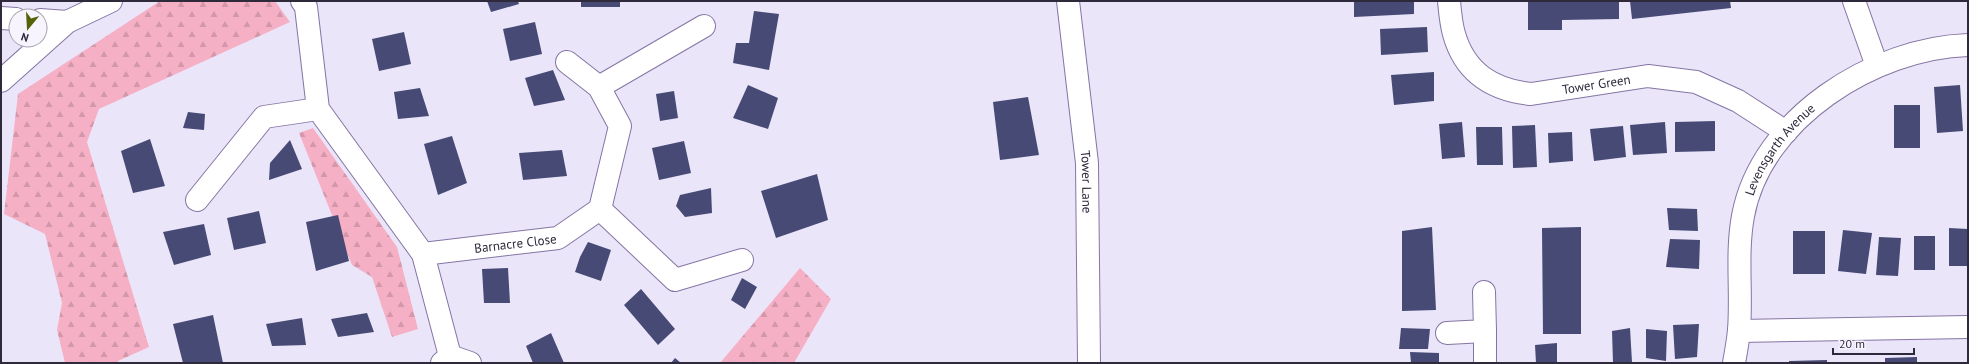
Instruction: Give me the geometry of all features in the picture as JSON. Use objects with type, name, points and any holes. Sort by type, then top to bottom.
[{"type":"street","points":[[1,81],[67,22],[111,1]]},
{"type":"street","name":"Tower Lane","points":[[1068,1],[1087,162],[1089,363]]},
{"type":"street","name":"Tower Green","points":[[1449,1],[1454,34],[1460,48],[1469,64],[1480,77],[1495,86],[1513,92],[1531,94],[1648,76],[1696,82],[1738,101],[1786,132]]},
{"type":"street","points":[[1854,1],[1877,66]]},
{"type":"street","points":[[309,3],[318,109],[423,254],[446,360],[470,363]]},
{"type":"street","points":[[48,21],[67,22]]},
{"type":"street","points":[[599,87],[704,26]]},
{"type":"street","name":"Levensgarth Avenue","points":[[1734,363],[1739,330],[1739,262],[1744,215],[1749,194],[1758,171],[1770,152],[1786,132],[1817,102],[1877,66],[1927,50],[1968,45]]},
{"type":"street","points":[[566,62],[599,87],[620,126],[600,209],[675,280],[742,260]]},
{"type":"street","points":[[197,200],[264,117],[318,109]]},
{"type":"street","name":"Barnacre Close","points":[[423,254],[558,238],[600,209]]},
{"type":"street","points":[[1484,292],[1485,363]]},
{"type":"street","points":[[1739,330],[1968,327]]},
{"type":"street","points":[[1447,332],[1485,331]]},
{"type":"green space","points":[[160,1],[275,1],[290,22],[99,109],[87,142],[149,347],[118,361],[119,363],[65,363],[57,330],[62,303],[45,234],[4,214],[18,94]]},
{"type":"green space","points":[[313,128],[397,247],[418,329],[392,337],[372,277],[352,265],[299,133]]},
{"type":"green space","points":[[800,268],[831,299],[794,363],[720,363]]},
{"type":"building","points":[[487,1],[518,1],[519,4],[491,12]]},
{"type":"building","points":[[581,1],[620,1],[620,7],[581,7]]},
{"type":"building","points":[[1354,1],[1414,1],[1414,14],[1354,17]]},
{"type":"building","points":[[1528,1],[1619,1],[1619,19],[1562,20],[1562,30],[1528,30]]},
{"type":"building","points":[[1630,1],[1730,1],[1731,8],[1632,19]]},
{"type":"building","points":[[754,11],[779,14],[769,70],[733,63],[736,43],[749,43]]},
{"type":"building","points":[[535,22],[542,54],[510,61],[503,29]]},
{"type":"building","points":[[1427,27],[1428,52],[1381,55],[1380,29]]},
{"type":"building","points":[[404,32],[411,64],[379,71],[372,39]]},
{"type":"building","points":[[553,70],[565,100],[534,106],[525,78]]},
{"type":"building","points":[[1434,72],[1434,101],[1394,105],[1391,75]]},
{"type":"building","points":[[748,85],[778,98],[768,129],[733,118]]},
{"type":"building","points":[[1960,85],[1963,131],[1937,133],[1934,87]]},
{"type":"building","points":[[420,88],[429,116],[398,119],[394,92]]},
{"type":"building","points":[[674,91],[678,118],[660,121],[656,94]]},
{"type":"building","points":[[1028,97],[1039,155],[1000,160],[993,102]]},
{"type":"building","points":[[1894,105],[1920,105],[1920,148],[1894,148]]},
{"type":"building","points":[[188,112],[205,114],[204,130],[183,128]]},
{"type":"building","points":[[1715,121],[1715,151],[1675,152],[1675,122]]},
{"type":"building","points":[[1462,122],[1465,157],[1442,159],[1439,124]]},
{"type":"building","points":[[1665,122],[1667,153],[1633,155],[1630,125]]},
{"type":"building","points":[[1535,125],[1537,167],[1513,168],[1512,126]]},
{"type":"building","points":[[1623,126],[1626,157],[1594,161],[1590,129]]},
{"type":"building","points":[[1476,127],[1502,127],[1503,165],[1477,165]]},
{"type":"building","points":[[1572,132],[1573,161],[1549,163],[1548,133]]},
{"type":"building","points":[[452,136],[467,183],[438,195],[424,144]]},
{"type":"building","points":[[150,139],[165,186],[133,193],[121,151]]},
{"type":"building","points":[[290,140],[302,169],[269,180],[270,163]]},
{"type":"building","points":[[684,141],[691,173],[659,180],[652,148]]},
{"type":"building","points":[[562,150],[567,176],[523,180],[519,153]]},
{"type":"building","points":[[817,174],[828,220],[776,238],[761,191]]},
{"type":"building","points":[[711,188],[712,213],[685,217],[676,206],[680,195]]},
{"type":"building","points":[[1667,208],[1697,209],[1698,231],[1669,230]]},
{"type":"building","points":[[259,211],[266,243],[234,250],[227,218]]},
{"type":"building","points":[[338,215],[349,261],[316,271],[306,222]]},
{"type":"building","points":[[204,224],[211,255],[174,265],[163,232]]},
{"type":"building","points":[[1432,227],[1436,310],[1402,311],[1402,231]]},
{"type":"building","points":[[1581,227],[1581,334],[1543,334],[1542,228]]},
{"type":"building","points":[[1949,228],[1968,229],[1968,266],[1949,266]]},
{"type":"building","points":[[1843,230],[1872,233],[1866,274],[1838,271]]},
{"type":"building","points":[[1793,231],[1825,231],[1825,274],[1793,274]]},
{"type":"building","points":[[1914,236],[1935,236],[1935,270],[1914,270]]},
{"type":"building","points":[[1879,237],[1901,238],[1898,276],[1876,275]]},
{"type":"building","points":[[1670,239],[1700,240],[1699,269],[1666,267]]},
{"type":"building","points":[[588,242],[611,250],[601,281],[575,272],[580,257]]},
{"type":"building","points":[[508,268],[510,303],[484,303],[482,269]]},
{"type":"building","points":[[742,278],[757,287],[745,309],[731,300]]},
{"type":"building","points":[[641,289],[675,329],[658,345],[624,305]]},
{"type":"building","points":[[367,313],[374,332],[338,337],[331,319]]},
{"type":"building","points":[[213,315],[223,363],[183,363],[173,324]]},
{"type":"building","points":[[302,318],[306,345],[272,346],[266,324]]},
{"type":"building","points":[[1699,324],[1697,357],[1675,359],[1673,325]]},
{"type":"building","points":[[1401,328],[1430,329],[1428,349],[1399,349]]},
{"type":"building","points":[[1630,328],[1632,362],[1613,363],[1612,331]]},
{"type":"building","points":[[1646,329],[1667,331],[1666,361],[1646,358]]},
{"type":"building","points":[[551,333],[564,363],[533,363],[526,346]]},
{"type":"building","points":[[1557,343],[1557,363],[1536,363],[1535,345]]},
{"type":"building","points":[[1410,352],[1439,353],[1439,363],[1411,363]]},
{"type":"building","points":[[1917,357],[1917,363],[1885,363],[1885,358]]},
{"type":"building","points":[[675,358],[681,363],[671,363]]},
{"type":"building","points":[[1827,360],[1827,363],[1789,363],[1789,361]]}]
